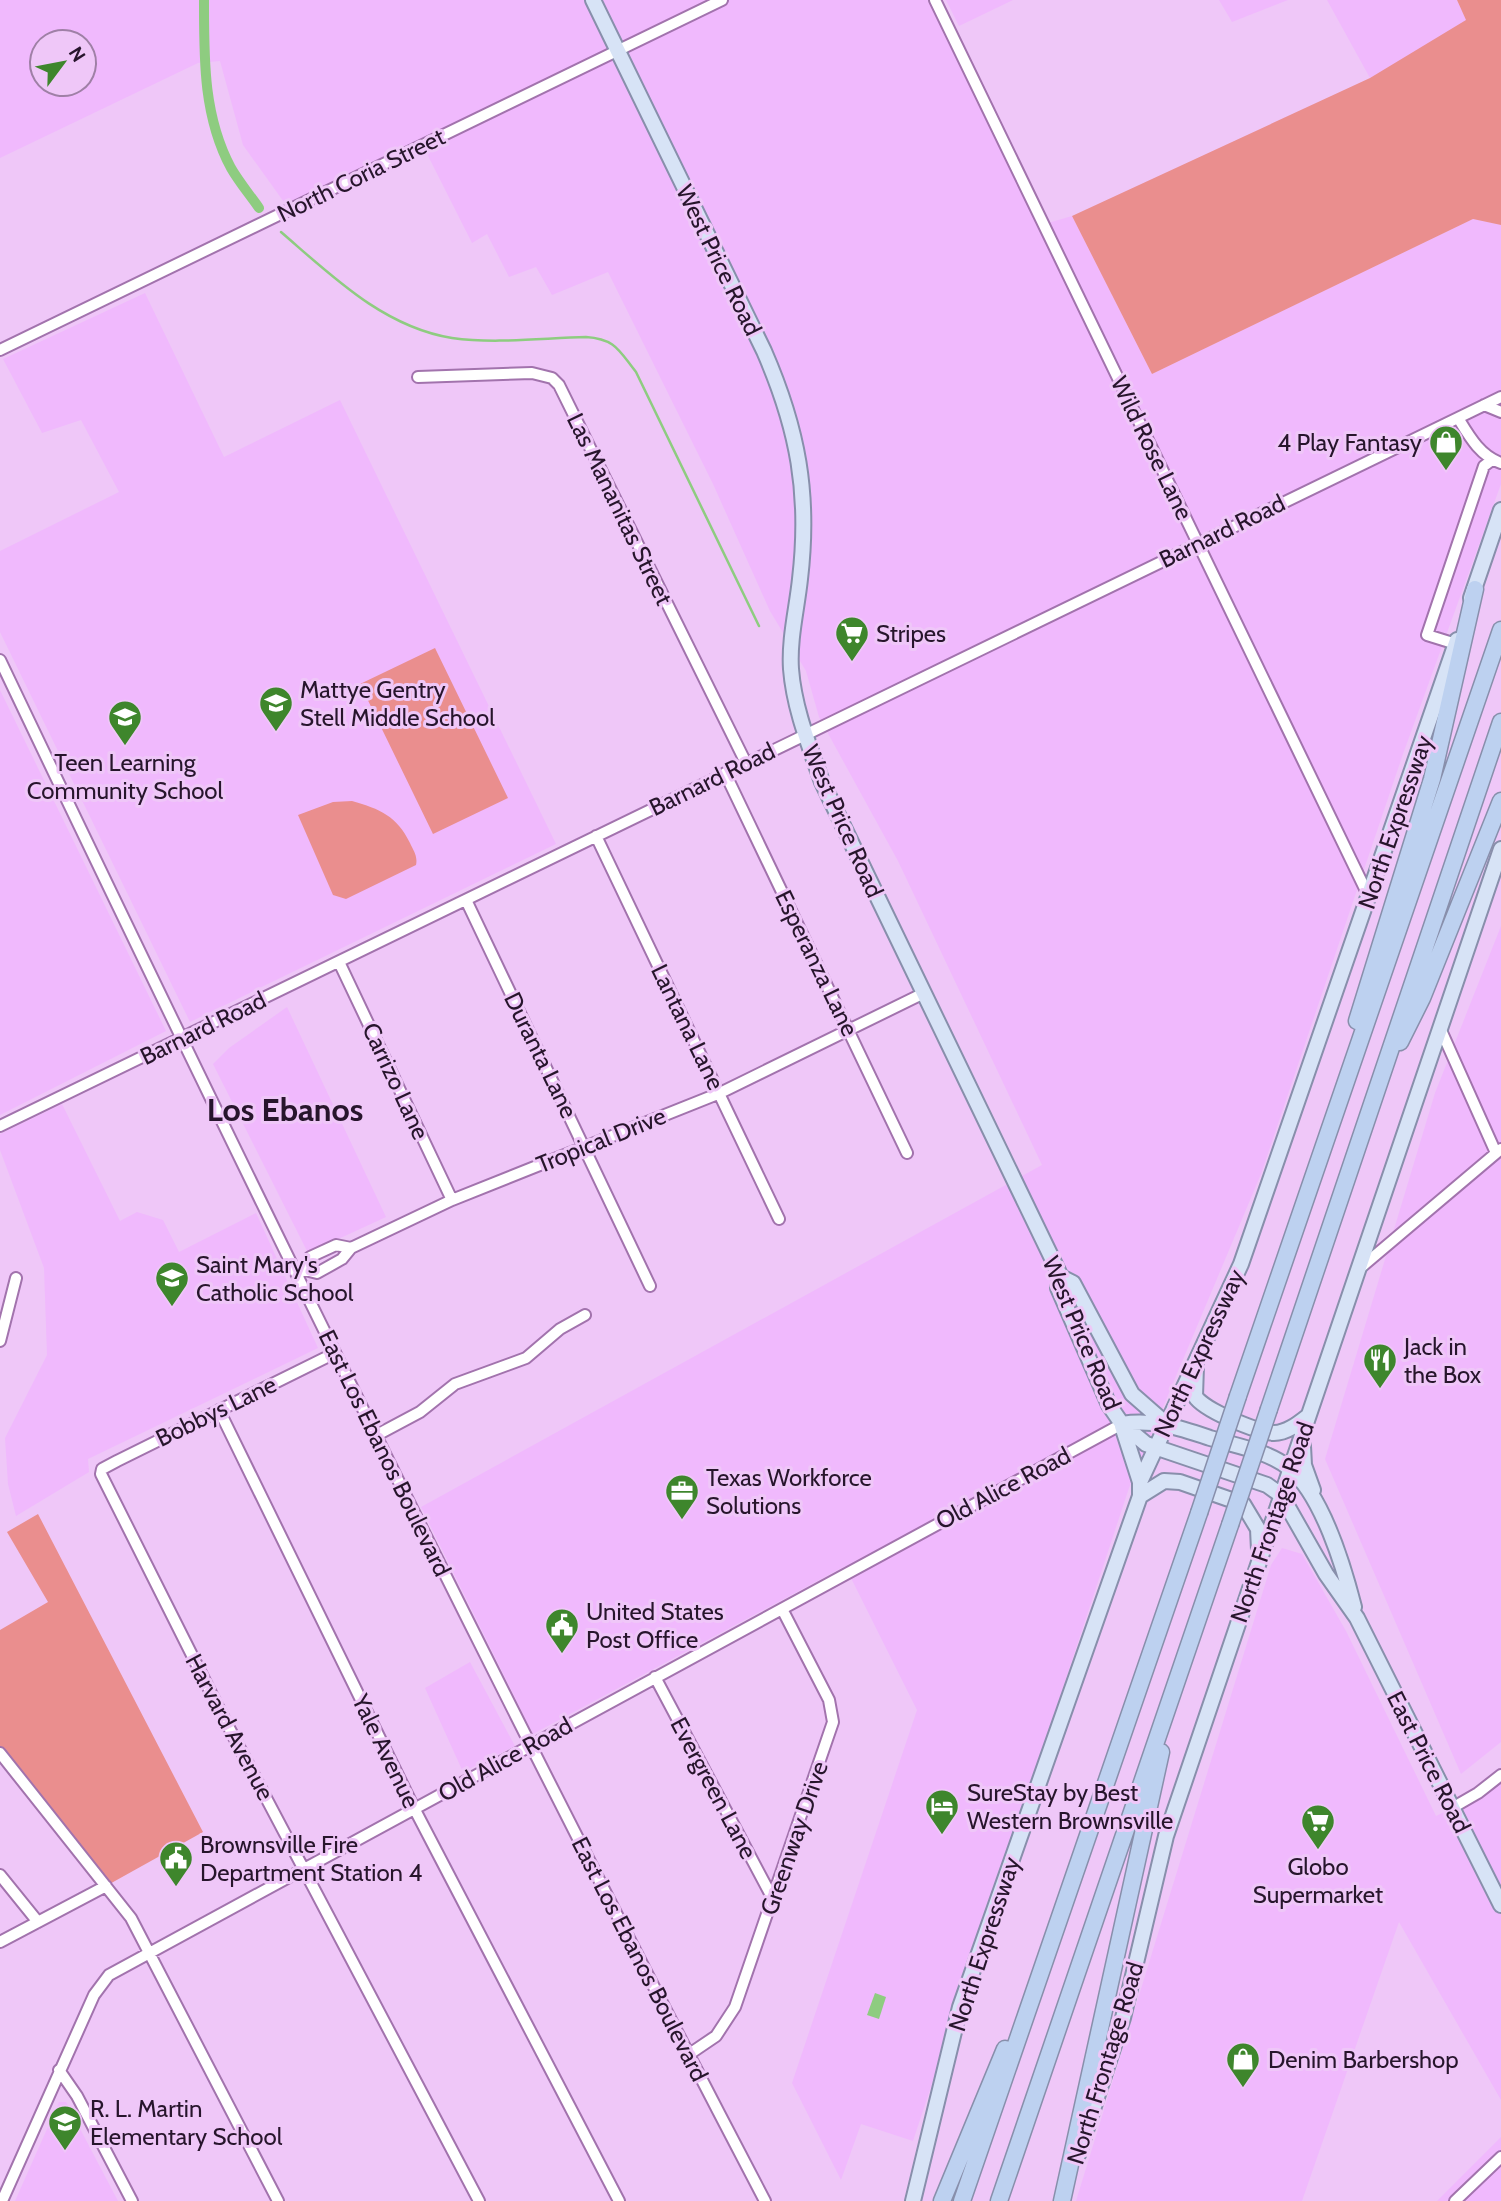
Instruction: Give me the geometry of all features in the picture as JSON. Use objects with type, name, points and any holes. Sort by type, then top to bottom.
[{"type":"highway","points":[[1345,1085],[1360,1008],[1432,779],[1475,589]]},
{"type":"highway","name":"North Expressway","points":[[962,2201],[1501,630]]},
{"type":"highway","points":[[999,2201],[1501,722]]},
{"type":"highway","points":[[1369,1107],[1422,998],[1501,801]]},
{"type":"highway","points":[[1063,2201],[1127,1896],[1184,1657]]},
{"type":"highway","points":[[942,2201],[1060,1918]]},
{"type":"main road","name":"West Price Road","points":[[593,0],[759,340],[788,410],[799,453],[804,500],[791,669],[805,733],[822,782],[922,994],[1061,1276],[1058,1288],[1109,1405],[1122,1424],[1138,1439],[1155,1447]]},
{"type":"main road","name":"North Expressway","points":[[913,2201],[960,2007],[1140,1489],[1165,1423],[1241,1264],[1501,510]]},
{"type":"main road","name":"North Frontage Road","points":[[1063,2201],[1123,2018],[1166,1836],[1501,849]]},
{"type":"main road","points":[[1061,1276],[1073,1283],[1132,1394],[1165,1423]]},
{"type":"main road","points":[[1198,1354],[1194,1388],[1195,1396],[1203,1407],[1274,1433],[1294,1427],[1308,1416]]},
{"type":"main road","points":[[1165,1423],[1122,1424],[1140,1489],[1164,1481],[1180,1482],[1243,1504],[1258,1529],[1260,1562]]},
{"type":"main road","name":"East Price Road","points":[[1165,1423],[1269,1456],[1290,1469],[1325,1521],[1342,1561],[1357,1618]]},
{"type":"main road","points":[[1303,1436],[1304,1465],[1325,1521]]},
{"type":"main road","points":[[1155,1447],[1267,1485],[1281,1495]]},
{"type":"main road","name":"East Price Road","points":[[1281,1495],[1326,1574],[1357,1618],[1501,1905]]},
{"type":"street","name":"North Coria Street","points":[[0,350],[722,0]]},
{"type":"street","name":"Wild Rose Lane","points":[[935,0],[1369,897]]},
{"type":"street","name":"Las Mananitas Street","points":[[418,377],[532,373],[552,378],[559,385],[746,763]]},
{"type":"street","name":"Barnard Road","points":[[0,1126],[1501,397]]},
{"type":"street","points":[[1484,405],[1501,412]]},
{"type":"street","points":[[1458,418],[1475,445],[1496,461]]},
{"type":"street","points":[[1456,645],[1427,635],[1484,466],[1496,461]]},
{"type":"street","name":"East Los Ebanos Boulevard","points":[[0,660],[182,1038],[301,1272],[335,1353],[529,1745],[765,2201]]},
{"type":"street","name":"Esperanza Lane","points":[[725,774],[907,1153]]},
{"type":"street","name":"Lantana Lane","points":[[596,836],[779,1219]]},
{"type":"street","name":"Duranta Lane","points":[[466,900],[650,1286]]},
{"type":"street","name":"Carrizo Lane","points":[[340,962],[452,1200]]},
{"type":"street","name":"Tropical Drive","points":[[351,1248],[336,1245],[310,1257],[301,1272],[317,1273],[342,1259],[351,1248],[452,1200],[720,1093],[922,994]]},
{"type":"street","points":[[1357,1271],[1420,1215],[1499,1151],[1440,1028]]},
{"type":"street","points":[[0,1341],[16,1278]]},
{"type":"street","points":[[376,1436],[420,1412],[455,1384],[526,1358],[560,1329],[585,1315]]},
{"type":"street","name":"Bobbys Lane","points":[[101,1474],[103,1469],[117,1461],[335,1353]]},
{"type":"street","name":"Yale Avenue","points":[[219,1410],[414,1808],[619,2201]]},
{"type":"street","name":"Old Alice Road","points":[[2,2201],[59,2070],[102,1983],[150,1952],[1122,1424]]},
{"type":"street","name":"Harvard Avenue","points":[[101,1474],[218,1707],[479,2201]]},
{"type":"street","name":"Greenway Drive","points":[[688,2055],[716,2036],[730,2018],[833,1722],[829,1700],[782,1609]]},
{"type":"street","name":"Evergreen Lane","points":[[655,1677],[773,1899]]},
{"type":"street","points":[[0,1753],[131,1918],[278,2201]]},
{"type":"street","points":[[1452,1808],[1501,1775]]},
{"type":"street","points":[[0,1875],[38,1923]]},
{"type":"street","points":[[0,1942],[106,1886]]},
{"type":"street","points":[[59,2070],[77,2096],[132,2201]]},
{"type":"street","points":[[1455,2201],[1501,2157]]},
{"type":"shaded area","points":[[0,0],[928,0],[1038,226],[1072,216],[1152,374],[1473,219],[1501,225],[1501,484],[1403,754],[1261,1174],[1129,1488],[913,2141],[861,2124],[841,2180],[792,2083],[917,1710],[845,1566],[533,1734],[421,1507],[1042,1165],[898,861],[819,717],[806,671],[770,611],[713,484],[608,272],[552,295],[536,267],[509,277],[487,234],[472,243],[420,140],[286,205],[243,145],[220,61],[198,63],[0,158]]},
{"type":"shaded area","points":[[946,0],[1013,0],[959,26]]},
{"type":"shaded area","points":[[1219,0],[1288,0],[1232,22]]},
{"type":"shaded area","points":[[1327,0],[1457,0],[1469,26],[1370,78]]},
{"type":"shaded area","points":[[1457,0],[1501,0],[1501,225],[1473,219],[1152,374],[1072,216],[1370,78],[1466,20]]},
{"type":"shaded area","name":"Mattye Gentry Stell Middle School","points":[[145,293],[224,457],[340,400],[556,844],[190,1022],[0,632],[0,551],[119,492],[81,420],[42,433],[3,359]]},
{"type":"shaded area","points":[[435,648],[508,798],[433,834],[360,684]]},
{"type":"shaded area","points":[[0,690],[166,1031],[0,1115]]},
{"type":"shaded area","points":[[352,801],[387,815],[399,826],[415,853],[416,865],[346,899],[333,895],[298,815],[333,802]]},
{"type":"shaded area","points":[[1501,926],[1501,1742],[1461,1774],[1325,1459],[1435,1093]]},
{"type":"shaded area","points":[[287,1007],[386,1217],[308,1253],[213,1064],[229,1048]]},
{"type":"shaded area","name":"Saint Mary's Catholic School","points":[[62,1104],[120,1221],[137,1212],[163,1220],[179,1252],[256,1213],[318,1348],[88,1459],[89,1472],[16,1516],[8,1484],[5,1438],[47,1355],[44,1268],[0,1150],[0,1134]]},
{"type":"shaded area","points":[[38,1514],[203,1832],[106,1886],[0,1753],[0,1630],[48,1602],[7,1532]]},
{"type":"shaded area","points":[[1282,1548],[1302,1554],[1346,1631],[1436,1816],[1501,1784],[1501,2100],[1399,1922],[1302,2201],[1076,2201],[1271,1565]]},
{"type":"shaded area","points":[[470,1662],[515,1746],[463,1772],[425,1688]]},
{"type":"shaded area","points":[[875,1993],[886,1997],[879,2019],[867,2015]]},
{"type":"shaded area","name":"R. L. Martin Elementary School","points":[[59,2102],[66,2102],[118,2201],[15,2201]]},
{"type":"shaded area","points":[[1501,2137],[1501,2201],[1437,2201]]},
{"type":"waterway","points":[[204,0],[205,65],[215,128],[231,168],[259,208]]},
{"type":"waterway","points":[[281,232],[359,297],[403,323],[427,332],[485,341],[586,337],[604,340],[616,347],[636,372],[759,626]]},
{"type":"place","name":"4 Play Fantasy","points":[[1446,472]]},
{"type":"place","name":"Stripes","points":[[852,663]]},
{"type":"place","name":"Mattye Gentry Stell Middle School","points":[[276,733]]},
{"type":"place","name":"Teen Learning Community School","points":[[125,747]]},
{"type":"place","name":"Saint Mary's Catholic School","points":[[172,1308]]},
{"type":"place","name":"Jack in the Box","points":[[1380,1390]]},
{"type":"place","name":"Texas Workforce Solutions","points":[[682,1521]]},
{"type":"place","name":"United States Post Office","points":[[562,1655]]},
{"type":"place","name":"SureStay by Best Western Brownsville","points":[[942,1836]]},
{"type":"place","name":"Globo Supermarket","points":[[1318,1851]]},
{"type":"place","name":"Brownsville Fire Department Station 4","points":[[176,1888]]},
{"type":"place","name":"Denim Barbershop","points":[[1243,2089]]},
{"type":"place","name":"R. L. Martin Elementary School","points":[[65,2152]]},
{"type":"district","name":"Los Ebanos","points":[[285,1109]]}]
